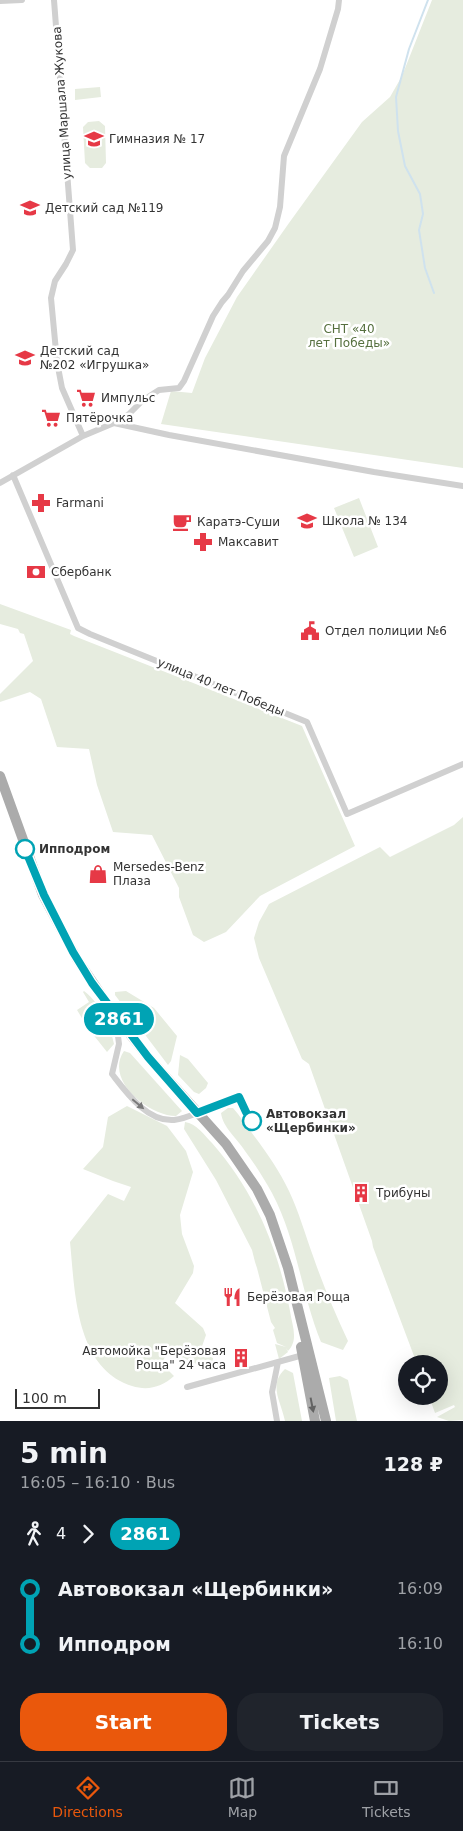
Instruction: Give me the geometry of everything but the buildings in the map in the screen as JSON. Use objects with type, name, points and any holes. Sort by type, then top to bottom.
[{"type":"main road","points":[[0,776],[44,895],[73,952],[92,983],[148,1057],[226,1144],[257,1189],[278,1237],[288,1268],[326,1421]]},
{"type":"main road","points":[[296,1304],[315,1421]]},
{"type":"street","points":[[0,1],[22,0]]},
{"type":"street","name":"улица Маршала Жукова","points":[[54,0],[72,250],[55,281],[51,298],[57,362],[62,388],[84,436]]},
{"type":"street","points":[[0,483],[84,436],[114,423],[159,390],[179,388],[184,381],[213,316],[243,271],[268,241],[275,228],[280,207],[284,156],[320,69],[338,10],[339,0]]},
{"type":"street","points":[[114,423],[169,435],[463,486]]},
{"type":"street","name":"улица 40 лет Победы","points":[[13,475],[78,628],[307,722],[347,814],[463,764]]},
{"type":"street","points":[[114,1014],[119,1044],[112,1074],[130,1097],[148,1111],[165,1120],[182,1119],[197,1113]]},
{"type":"street","points":[[187,1386],[303,1355]]},
{"type":"street","points":[[277,1421],[272,1392],[278,1362]]},
{"type":"green space","name":"СНТ «40 лет Победы»","points":[[432,0],[463,0],[463,468],[161,424],[171,391],[192,393],[205,358],[237,297],[362,122],[390,97],[402,76]]},
{"type":"green space","points":[[100,87],[101,97],[75,100],[75,89]]},
{"type":"green space","points":[[99,121],[105,126],[106,163],[102,168],[90,168],[85,163],[83,127],[88,122]]},
{"type":"green space","points":[[359,498],[378,547],[354,557],[334,508]]},
{"type":"green space","points":[[0,604],[71,630],[70,634],[74,636],[302,726],[355,846],[260,896],[226,932],[204,942],[193,935],[179,897],[179,888],[152,835],[113,832],[97,785],[89,749],[57,747],[41,699],[30,692],[0,702],[0,694],[33,661],[24,634],[20,633],[18,629],[0,624]]},
{"type":"green space","points":[[463,817],[463,1420],[449,1421],[437,1417],[455,1407],[454,1405],[435,1413],[432,1405],[448,1405],[448,1355],[414,1355],[373,1247],[309,1064],[302,1059],[259,958],[254,938],[259,922],[269,904],[380,847],[390,857],[454,825]]},
{"type":"green space","points":[[84,991],[100,1008],[110,1030],[114,1044],[107,1052],[88,1028],[77,1010],[89,1002]]},
{"type":"green space","points":[[126,991],[154,1008],[177,1036],[171,1061],[168,1065],[115,995],[115,992]]},
{"type":"green space","points":[[124,1051],[130,1053],[182,1111],[176,1116],[165,1114],[142,1103],[132,1094],[120,1073],[119,1062]]},
{"type":"green space","points":[[180,1055],[188,1059],[208,1083],[206,1088],[199,1094],[194,1092],[178,1075]]},
{"type":"green space","points":[[127,1106],[167,1126],[186,1151],[193,1172],[180,1215],[182,1234],[194,1266],[193,1273],[175,1303],[203,1328],[206,1335],[200,1352],[213,1358],[212,1367],[206,1368],[176,1355],[166,1354],[162,1364],[174,1376],[165,1383],[149,1388],[132,1386],[113,1377],[99,1363],[89,1345],[77,1304],[70,1242],[108,1194],[124,1201],[131,1187],[83,1169],[103,1147],[108,1117]]},
{"type":"green space","points":[[228,1108],[233,1108],[259,1142],[289,1191],[325,1288],[348,1341],[343,1350],[321,1342],[280,1211],[259,1172],[224,1123],[221,1113]]},
{"type":"green space","points":[[185,1122],[200,1130],[227,1162],[241,1181],[263,1222],[279,1265],[294,1332],[291,1347],[288,1351],[286,1348],[288,1352],[279,1359],[275,1344],[286,1347],[277,1343],[273,1330],[275,1328],[271,1322],[252,1250],[216,1180],[184,1129]]},
{"type":"green space","points":[[285,1369],[293,1373],[302,1421],[285,1421],[276,1387],[280,1375]]},
{"type":"green space","points":[[340,1376],[348,1380],[357,1421],[336,1421],[329,1378]]},
{"type":"waterway","points":[[428,0],[409,49],[396,97],[398,131],[405,166],[420,194],[423,214],[419,230],[425,268],[434,293]]},
{"type":"bus line","name":"2861","points":[[25,849],[44,895],[73,952],[114,1014],[148,1057],[197,1113],[239,1097],[252,1121]]},
{"type":"place","name":"Гимназия № 17","points":[[94,139]]},
{"type":"place","name":"Детский сад №119","points":[[30,208]]},
{"type":"place","name":"Детский сад №202 «Игрушка»","points":[[25,358]]},
{"type":"place","name":"Импульс","points":[[86,398]]},
{"type":"place","name":"Пятёрочка","points":[[51,418]]},
{"type":"place","name":"Farmani","points":[[41,503]]},
{"type":"place","name":"Школа № 134","points":[[307,521]]},
{"type":"place","name":"Каратэ-Суши","points":[[182,522]]},
{"type":"place","name":"Максавит","points":[[203,542]]},
{"type":"place","name":"Сбербанк","points":[[36,572]]},
{"type":"place","name":"Отдел полиции №6","points":[[310,631]]},
{"type":"place","name":"Ипподром","points":[[25,849]]},
{"type":"place","name":"Mersedes-Benz Плаза","points":[[98,874]]},
{"type":"place","name":"Автовокзал «Щербинки»","points":[[252,1121]]},
{"type":"place","name":"Трибуны","points":[[361,1193]]},
{"type":"place","name":"Берёзовая Роща","points":[[232,1297]]},
{"type":"place","name":"Автомойка \"Берёзовая Роща\" 24 часа","points":[[241,1358]]}]
